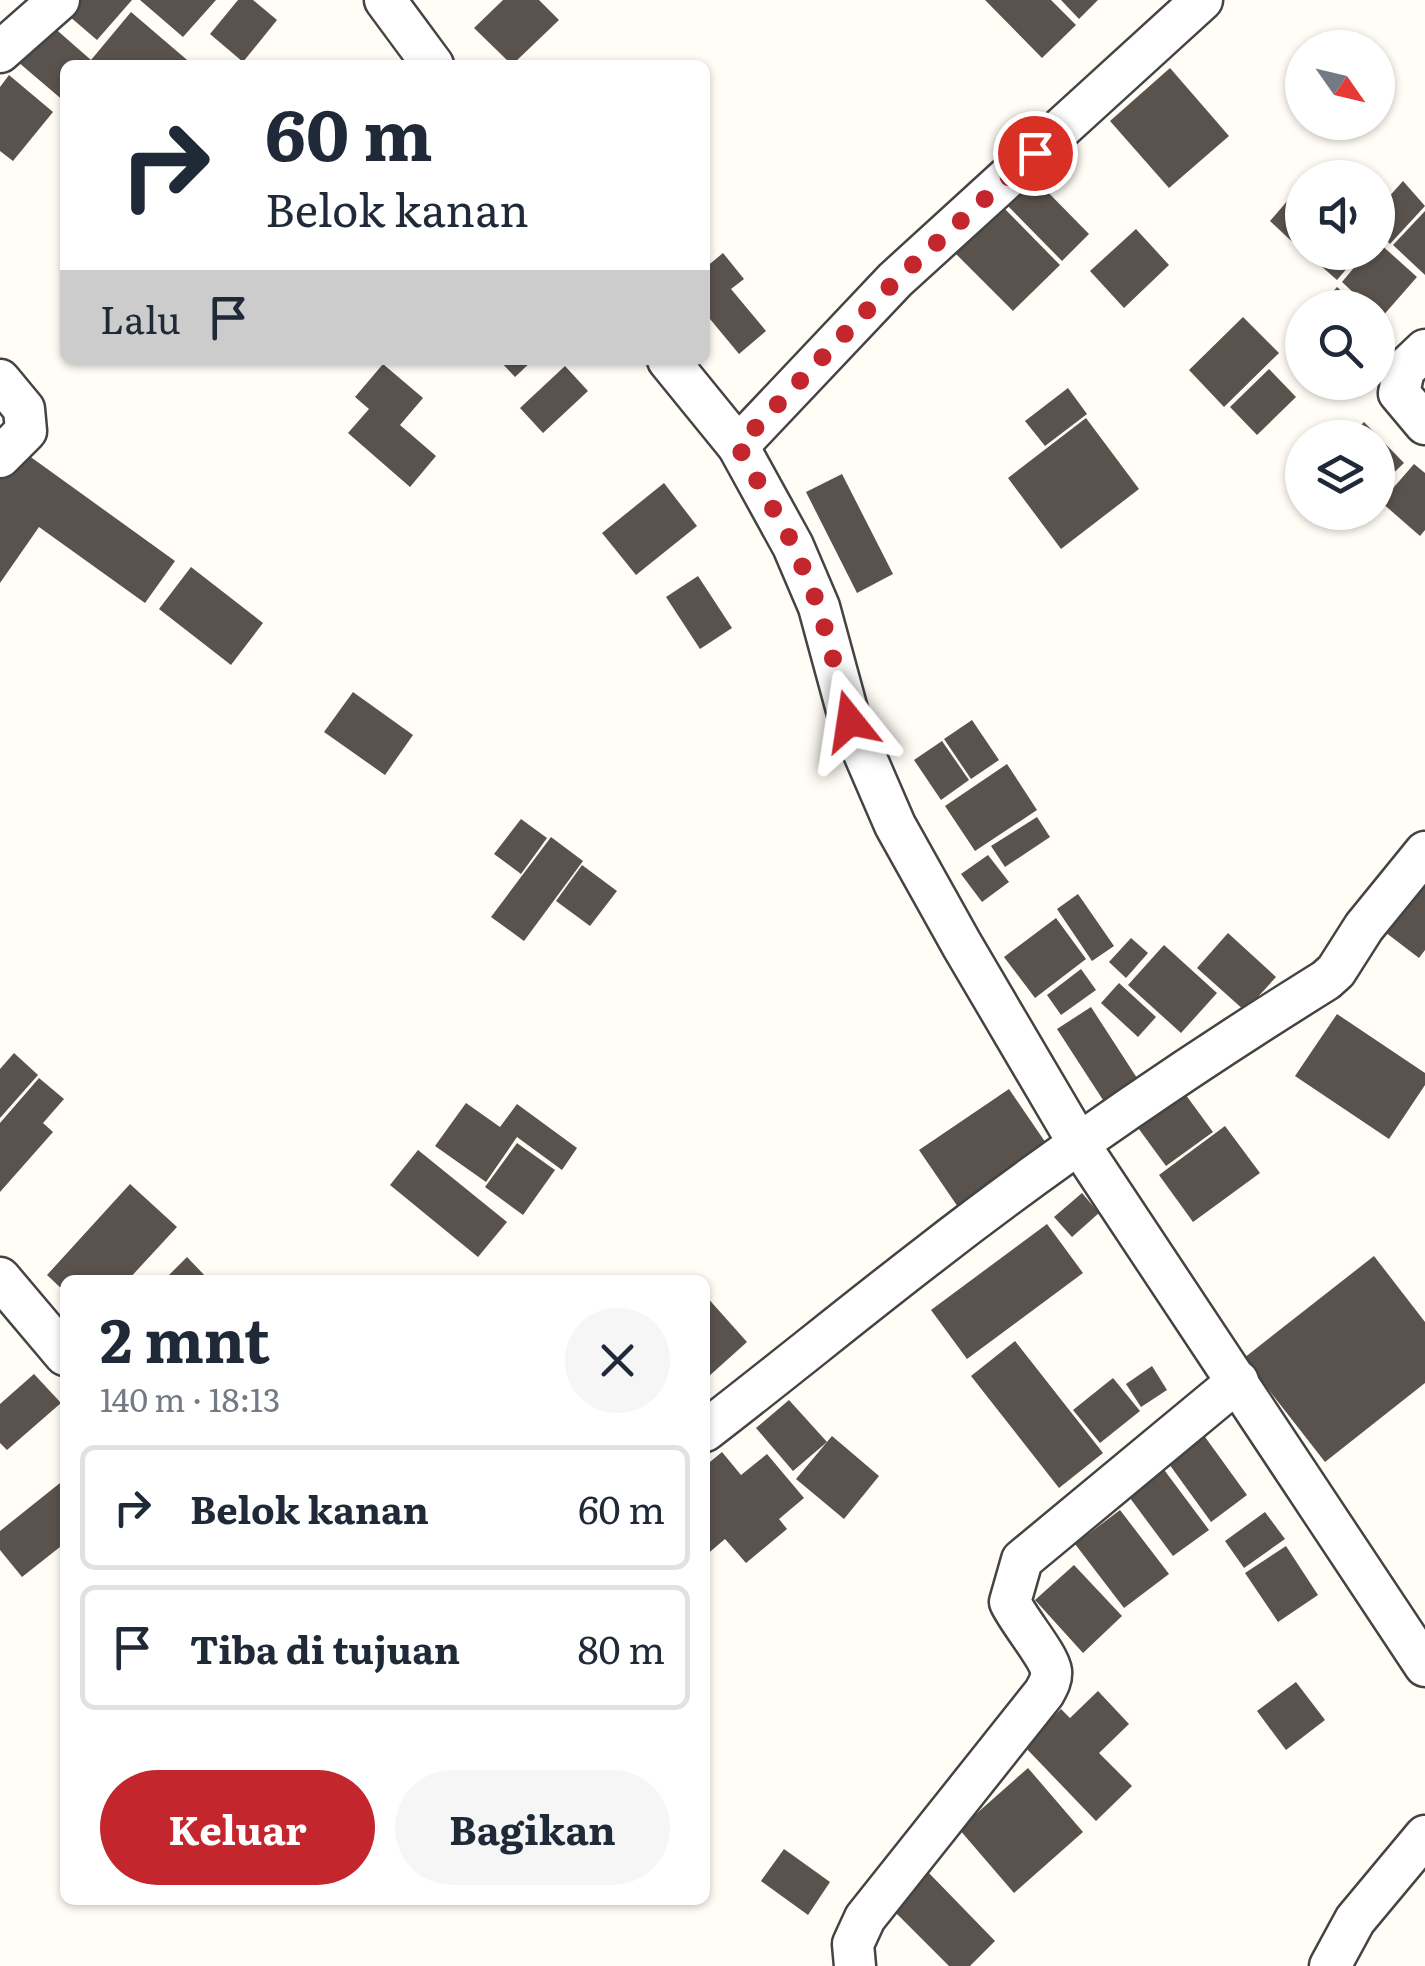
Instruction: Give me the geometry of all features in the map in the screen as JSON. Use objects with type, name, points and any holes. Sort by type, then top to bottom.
[{"type":"street","points":[[0,52],[59,0]]},
{"type":"street","points":[[385,0],[429,60]]},
{"type":"street","points":[[738,446],[896,280],[1202,0]]},
{"type":"street","points":[[1425,350],[1404,370],[1399,383],[1403,401],[1425,424]]},
{"type":"street","points":[[672,365],[738,446],[794,546],[819,607],[850,721],[895,825],[1079,1144],[1425,1666]]},
{"type":"street","points":[[0,380],[24,409],[26,431],[0,457]]},
{"type":"street","points":[[710,1427],[927,1256],[1079,1144],[1230,1040],[1326,980],[1425,852]]},
{"type":"street","points":[[0,1278],[60,1349]]},
{"type":"street","points":[[855,1966],[853,1944],[865,1918],[1044,1694],[1052,1675],[1048,1659],[1020,1623],[1010,1602],[1022,1560],[1238,1382]]},
{"type":"street","points":[[1330,1966],[1355,1920],[1425,1836]]},
{"type":"building","points":[[71,0],[132,0],[97,40],[62,10]]},
{"type":"building","points":[[140,0],[216,0],[183,37]]},
{"type":"building","points":[[238,0],[253,0],[277,20],[245,60],[210,34]]},
{"type":"building","points":[[503,0],[539,0],[559,20],[517,60],[507,60],[474,28]]},
{"type":"building","points":[[985,0],[1051,0],[1076,25],[1042,58]]},
{"type":"building","points":[[1061,0],[1098,0],[1079,19]]},
{"type":"building","points":[[131,12],[187,60],[91,60]]},
{"type":"building","points":[[43,18],[91,60],[60,60],[60,98],[11,56]]},
{"type":"building","points":[[1170,68],[1229,136],[1169,188],[1110,121]]},
{"type":"building","points":[[9,75],[53,112],[13,161],[0,151],[0,87]]},
{"type":"building","points":[[1031,175],[1089,234],[1062,261],[1004,202]]},
{"type":"building","points":[[1403,181],[1425,206],[1395,239],[1395,190]]},
{"type":"building","points":[[996,200],[1060,265],[1013,311],[949,247]]},
{"type":"building","points":[[1285,204],[1285,235],[1270,221]]},
{"type":"building","points":[[1425,211],[1425,275],[1395,247]]},
{"type":"building","points":[[1136,229],[1169,265],[1124,308],[1090,271]]},
{"type":"building","points":[[723,253],[744,279],[731,289],[766,331],[739,354],[710,319],[710,264]]},
{"type":"building","points":[[1395,257],[1417,277],[1395,302],[1395,290],[1351,290],[1342,282],[1352,270],[1395,270]]},
{"type":"building","points":[[1326,270],[1346,270],[1337,280]]},
{"type":"building","points":[[1243,317],[1279,353],[1224,407],[1189,370]]},
{"type":"building","points":[[384,365],[423,398],[400,425],[436,456],[410,487],[348,433],[369,409],[355,397]]},
{"type":"building","points":[[504,365],[528,365],[515,377]]},
{"type":"building","points":[[565,366],[588,391],[543,433],[520,408]]},
{"type":"building","points":[[1269,369],[1285,386],[1285,400],[1293,400],[1257,435],[1230,407]]},
{"type":"building","points":[[1068,388],[1087,414],[1045,446],[1025,421]]},
{"type":"building","points":[[1086,418],[1139,489],[1061,549],[1008,478]]},
{"type":"building","points":[[21,450],[175,561],[145,603],[39,527],[0,583],[0,479]]},
{"type":"building","points":[[1395,454],[1404,463],[1395,472]]},
{"type":"building","points":[[1414,464],[1425,473],[1425,530],[1420,536],[1395,514],[1395,486]]},
{"type":"building","points":[[842,474],[893,574],[857,593],[806,492]]},
{"type":"building","points":[[664,483],[697,526],[636,575],[602,533]]},
{"type":"building","points":[[191,567],[263,623],[231,665],[159,609]]},
{"type":"building","points":[[698,576],[732,628],[700,649],[666,597]]},
{"type":"building","points":[[353,692],[413,735],[385,775],[324,732]]},
{"type":"building","points":[[972,720],[999,760],[971,779],[944,739]]},
{"type":"building","points":[[942,741],[969,780],[941,800],[914,760]]},
{"type":"building","points":[[1007,764],[1037,810],[975,851],[945,806]]},
{"type":"building","points":[[1037,817],[1050,837],[1005,867],[991,846]]},
{"type":"building","points":[[521,819],[547,838],[521,874],[494,854]]},
{"type":"building","points":[[551,837],[583,861],[524,941],[491,917]]},
{"type":"building","points":[[988,855],[1009,882],[982,902],[961,874]]},
{"type":"building","points":[[582,865],[617,891],[590,926],[556,901]]},
{"type":"building","points":[[1425,865],[1425,950],[1419,958],[1381,929]]},
{"type":"building","points":[[1078,894],[1114,946],[1092,961],[1057,909]]},
{"type":"building","points":[[1056,918],[1086,959],[1035,998],[1004,957]]},
{"type":"building","points":[[1228,933],[1276,977],[1245,1011],[1197,968]]},
{"type":"building","points":[[1131,938],[1148,953],[1126,978],[1109,962]]},
{"type":"building","points":[[1164,945],[1217,993],[1181,1033],[1128,985]]},
{"type":"building","points":[[1081,969],[1096,990],[1061,1015],[1047,995]]},
{"type":"building","points":[[1119,983],[1156,1017],[1138,1037],[1101,1003]]},
{"type":"building","points":[[1091,1007],[1137,1078],[1103,1100],[1057,1029]]},
{"type":"building","points":[[1337,1014],[1425,1073],[1425,1085],[1389,1139],[1295,1076]]},
{"type":"building","points":[[14,1053],[38,1075],[0,1118],[0,1069]]},
{"type":"building","points":[[39,1078],[64,1099],[43,1123],[53,1132],[0,1192],[0,1123]]},
{"type":"building","points":[[1180,1087],[1213,1132],[1166,1166],[1133,1121]]},
{"type":"building","points":[[1009,1089],[1050,1149],[960,1210],[919,1150]]},
{"type":"building","points":[[466,1103],[500,1127],[517,1104],[577,1148],[562,1170],[517,1137],[486,1182],[435,1146]]},
{"type":"building","points":[[1225,1126],[1260,1173],[1193,1222],[1159,1175]]},
{"type":"building","points":[[517,1143],[555,1170],[523,1215],[485,1187]]},
{"type":"building","points":[[418,1150],[507,1222],[478,1257],[390,1185]]},
{"type":"building","points":[[130,1184],[177,1227],[133,1275],[60,1275],[60,1287],[47,1275]]},
{"type":"building","points":[[1082,1193],[1099,1213],[1072,1237],[1054,1217]]},
{"type":"building","points":[[1047,1224],[1083,1273],[967,1359],[931,1310]]},
{"type":"building","points":[[1374,1256],[1425,1322],[1425,1383],[1325,1462],[1244,1358]]},
{"type":"building","points":[[187,1257],[204,1275],[169,1275]]},
{"type":"building","points":[[710,1301],[747,1342],[710,1375]]},
{"type":"building","points":[[1015,1341],[1103,1453],[1059,1488],[971,1376]]},
{"type":"building","points":[[1152,1366],[1167,1390],[1141,1407],[1126,1384]]},
{"type":"building","points":[[34,1374],[60,1402],[7,1450],[0,1443],[0,1404]]},
{"type":"building","points":[[1113,1378],[1140,1411],[1100,1443],[1073,1410]]},
{"type":"building","points":[[789,1400],[827,1442],[793,1471],[756,1428]]},
{"type":"building","points":[[1200,1430],[1247,1495],[1211,1522],[1164,1457]]},
{"type":"building","points":[[832,1436],[879,1476],[844,1519],[796,1479]]},
{"type":"building","points":[[722,1452],[741,1475],[767,1454],[804,1498],[779,1519],[787,1529],[746,1563],[725,1539],[710,1552],[710,1462]]},
{"type":"building","points":[[1162,1467],[1209,1530],[1173,1556],[1127,1494]]},
{"type":"building","points":[[60,1483],[60,1547],[22,1577],[0,1550],[0,1531]]},
{"type":"building","points":[[1120,1510],[1169,1574],[1124,1608],[1075,1544]]},
{"type":"building","points":[[1265,1512],[1285,1539],[1244,1568],[1225,1541]]},
{"type":"building","points":[[1286,1546],[1318,1595],[1278,1622],[1245,1573]]},
{"type":"building","points":[[1074,1565],[1122,1616],[1083,1653],[1035,1600]]},
{"type":"building","points":[[1296,1682],[1325,1720],[1286,1750],[1257,1711]]},
{"type":"building","points":[[1098,1691],[1129,1724],[1099,1753],[1132,1786],[1096,1821],[1023,1745],[1061,1709],[1070,1718]]},
{"type":"building","points":[[1028,1768],[1083,1832],[1014,1893],[959,1829]]},
{"type":"building","points":[[784,1849],[830,1882],[808,1915],[761,1881]]},
{"type":"building","points":[[926,1870],[995,1941],[970,1966],[949,1966],[889,1906]]},
{"type":"route","points":[[850,721],[819,607],[794,546],[738,446],[896,280],[1035,153]]}]
